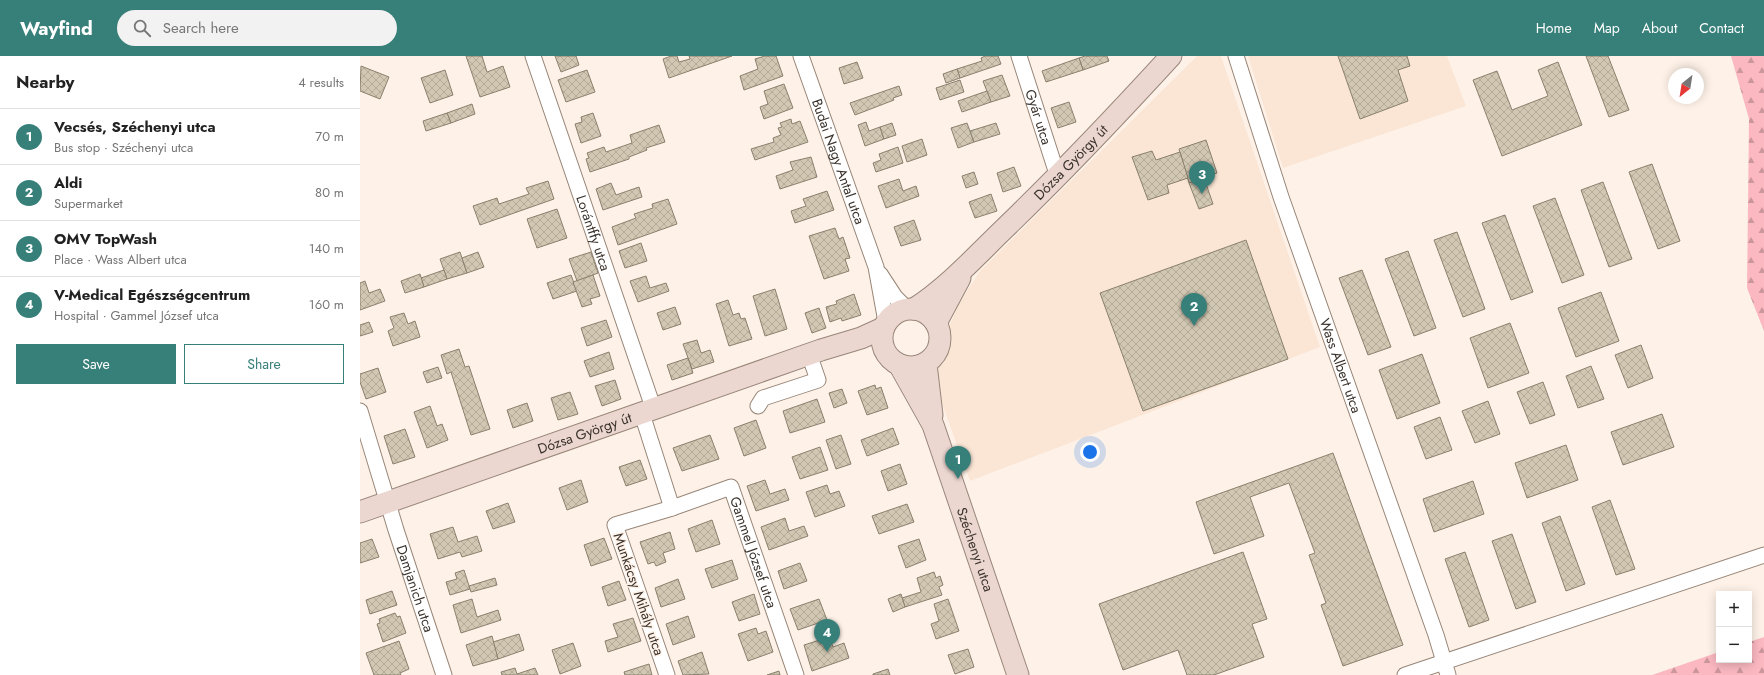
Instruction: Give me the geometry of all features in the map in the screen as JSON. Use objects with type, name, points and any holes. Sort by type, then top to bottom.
[{"type":"main road","name":"Dózsa György út","points":[[911,309],[930,298],[966,266],[1058,177],[1172,56]]},
{"type":"main road","name":"Dózsa György út","points":[[936,323],[966,266]]},
{"type":"main road","points":[[911,309],[930,316],[936,323],[940,331],[938,350],[933,358],[926,364],[918,367],[892,360],[881,343],[884,325],[898,311],[911,309]]},
{"type":"main road","name":"Dózsa György út","points":[[360,512],[648,412],[815,352],[861,338],[884,325]]},
{"type":"main road","name":"Dózsa György út","points":[[815,352],[892,360]]},
{"type":"main road","name":"Széchenyi utca","points":[[892,360],[933,425]]},
{"type":"main road","name":"Széchenyi utca","points":[[926,364],[933,425],[1018,675]]},
{"type":"street","name":"Lorántffy utca","points":[[533,56],[648,412],[672,508]]},
{"type":"street","name":"Budai Nagy Antal utca","points":[[801,56],[876,267],[884,325]]},
{"type":"street","name":"Gyár utca","points":[[1019,56],[1058,177]]},
{"type":"street","name":"Wass Albert utca","points":[[1236,56],[1281,197],[1436,635],[1446,668]]},
{"type":"street","name":"Budai Nagy Antal utca","points":[[876,267],[895,298],[911,309]]},
{"type":"street","points":[[758,406],[763,398],[818,380],[815,352]]},
{"type":"street","name":"Damjanich utca","points":[[360,411],[444,675]]},
{"type":"street","name":"Gammel József utca","points":[[672,508],[730,488],[796,675]]},
{"type":"street","name":"Munkácsy Mihály utca","points":[[667,675],[615,525],[672,508]]},
{"type":"street","points":[[1405,675],[1446,668],[1764,555]]},
{"type":"shaded area","points":[[1197,56],[1221,56],[1320,347],[970,481],[933,379],[946,353],[948,328],[959,304],[979,272]]},
{"type":"shaded area","points":[[1248,56],[1447,56],[1466,106],[1283,168]]},
{"type":"green space","points":[[1731,56],[1764,56],[1764,331],[1747,288],[1749,119]]},
{"type":"green space","points":[[1764,637],[1764,675],[1652,675],[1716,653],[1716,663],[1752,663],[1752,641]]},
{"type":"building","points":[[466,56],[482,56],[487,72],[503,66],[510,87],[480,97]]},
{"type":"building","points":[[555,56],[576,56],[579,65],[561,72]]},
{"type":"building","points":[[671,56],[677,56],[679,62],[690,59],[689,56],[732,56],[669,78],[663,59]]},
{"type":"building","points":[[765,56],[776,56],[783,76],[744,90],[740,76],[758,69],[755,59]]},
{"type":"building","points":[[985,56],[998,56],[1001,64],[960,78],[957,69],[982,61],[981,58]]},
{"type":"building","points":[[1085,56],[1107,56],[1109,61],[1083,70],[1079,58]]},
{"type":"building","points":[[1338,56],[1407,56],[1410,66],[1398,70],[1408,101],[1360,119]]},
{"type":"building","points":[[1586,56],[1608,56],[1629,110],[1609,117]]},
{"type":"building","points":[[1079,58],[1083,70],[1046,82],[1042,71]]},
{"type":"building","points":[[857,62],[863,78],[844,84],[839,68]]},
{"type":"building","points":[[1558,62],[1582,125],[1502,156],[1473,80],[1497,71],[1512,110],[1548,96],[1538,70]]},
{"type":"building","points":[[361,66],[389,77],[380,99],[360,91]]},
{"type":"building","points":[[957,69],[960,78],[946,83],[943,74]]},
{"type":"building","points":[[445,70],[453,95],[430,103],[421,78]]},
{"type":"building","points":[[587,70],[595,92],[566,102],[558,80]]},
{"type":"building","points":[[1002,75],[1010,96],[991,102],[983,81]]},
{"type":"building","points":[[960,80],[964,92],[940,100],[936,88]]},
{"type":"building","points":[[784,84],[793,108],[764,119],[760,107],[768,104],[764,91]]},
{"type":"building","points":[[899,86],[902,95],[893,98],[894,100],[855,115],[850,103]]},
{"type":"building","points":[[987,91],[991,102],[962,112],[958,101]]},
{"type":"building","points":[[1069,102],[1076,122],[1058,128],[1051,108]]},
{"type":"building","points":[[472,104],[475,114],[451,123],[447,113]]},
{"type":"building","points":[[447,113],[451,123],[426,131],[423,121]]},
{"type":"building","points":[[593,113],[601,136],[581,143],[575,124],[582,122],[581,117]]},
{"type":"building","points":[[791,119],[792,124],[800,121],[808,142],[755,160],[751,149],[774,142],[773,138],[781,135],[778,128],[782,127],[780,123]]},
{"type":"building","points":[[866,122],[869,131],[880,127],[884,139],[865,146],[858,125]]},
{"type":"building","points":[[892,123],[896,135],[884,139],[880,127]]},
{"type":"building","points":[[967,123],[974,142],[958,148],[951,128]]},
{"type":"building","points":[[996,123],[1000,134],[974,142],[970,131]]},
{"type":"building","points":[[659,125],[665,142],[646,148],[647,150],[629,157],[629,159],[590,172],[586,159],[589,158],[587,153],[604,147],[606,152],[632,143],[630,135]]},
{"type":"building","points":[[922,139],[927,155],[907,162],[902,146]]},
{"type":"building","points":[[1206,140],[1217,173],[1189,183],[1179,149]]},
{"type":"building","points":[[898,147],[903,163],[876,172],[873,163],[881,160],[879,154]]},
{"type":"building","points":[[1152,151],[1156,160],[1180,152],[1188,178],[1167,185],[1169,193],[1148,200],[1132,157]]},
{"type":"building","points":[[811,157],[817,177],[780,189],[776,176],[793,170],[790,162]]},
{"type":"building","points":[[1652,164],[1680,241],[1658,249],[1629,172]]},
{"type":"building","points":[[1014,167],[1021,186],[1003,192],[997,173]]},
{"type":"building","points":[[974,172],[978,184],[966,188],[962,176]]},
{"type":"building","points":[[1204,178],[1213,204],[1199,209],[1189,183]]},
{"type":"building","points":[[899,179],[903,191],[916,186],[919,196],[886,208],[878,186]]},
{"type":"building","points":[[548,181],[554,199],[480,225],[473,206],[497,198],[499,204],[529,194],[526,188]]},
{"type":"building","points":[[1603,182],[1632,259],[1609,267],[1581,190]]},
{"type":"building","points":[[611,183],[616,195],[639,187],[642,197],[603,210],[596,189]]},
{"type":"building","points":[[827,191],[834,210],[795,223],[791,211],[806,206],[803,199]]},
{"type":"building","points":[[991,194],[997,211],[975,218],[969,202]]},
{"type":"building","points":[[1555,198],[1584,275],[1562,283],[1533,206]]},
{"type":"building","points":[[668,199],[677,224],[618,245],[612,227],[636,218],[634,214],[653,208],[652,204]]},
{"type":"building","points":[[557,209],[567,238],[537,248],[527,219]]},
{"type":"building","points":[[1505,215],[1533,292],[1511,300],[1482,223]]},
{"type":"building","points":[[914,220],[921,240],[901,246],[894,227]]},
{"type":"building","points":[[835,228],[839,239],[843,237],[850,258],[845,259],[849,271],[824,279],[809,236]]},
{"type":"building","points":[[1457,232],[1485,309],[1463,317],[1434,240]]},
{"type":"building","points":[[1246,240],[1288,359],[1143,411],[1100,293]]},
{"type":"building","points":[[641,243],[647,261],[625,268],[619,251]]},
{"type":"building","points":[[1408,251],[1436,328],[1414,336],[1385,259]]},
{"type":"building","points":[[460,252],[467,273],[447,279],[440,259]]},
{"type":"building","points":[[478,252],[484,267],[467,273],[462,258]]},
{"type":"building","points":[[591,252],[598,273],[577,281],[569,259]]},
{"type":"building","points":[[444,270],[447,279],[424,287],[421,278]]},
{"type":"building","points":[[1362,270],[1391,347],[1368,355],[1339,278]]},
{"type":"building","points":[[420,274],[424,287],[405,293],[401,281]]},
{"type":"building","points":[[571,275],[577,291],[553,299],[547,283]]},
{"type":"building","points":[[593,275],[600,296],[590,299],[592,304],[582,307],[573,282]]},
{"type":"building","points":[[646,276],[650,288],[666,283],[669,291],[638,302],[630,281]]},
{"type":"building","points":[[365,281],[369,293],[380,289],[385,301],[360,310],[360,283]]},
{"type":"building","points":[[775,289],[787,329],[765,336],[753,296]]},
{"type":"building","points":[[1601,292],[1619,341],[1576,357],[1558,308]]},
{"type":"building","points":[[854,294],[861,315],[842,321],[841,318],[830,322],[826,307],[837,304],[836,301]]},
{"type":"building","points":[[728,300],[733,315],[739,313],[741,319],[745,318],[752,339],[729,346],[716,304]]},
{"type":"building","points":[[675,307],[681,324],[663,330],[657,313]]},
{"type":"building","points":[[819,308],[826,328],[812,333],[805,313]]},
{"type":"building","points":[[404,313],[408,324],[415,321],[420,337],[393,346],[388,331],[394,328],[390,317]]},
{"type":"building","points":[[606,320],[612,337],[587,346],[581,328]]},
{"type":"building","points":[[369,322],[373,332],[360,336],[360,325]]},
{"type":"building","points":[[1510,323],[1529,373],[1488,388],[1470,338]]},
{"type":"building","points":[[697,340],[701,353],[710,350],[714,362],[692,369],[683,344]]},
{"type":"building","points":[[1641,345],[1653,378],[1628,388],[1615,355]]},
{"type":"building","points":[[459,349],[465,367],[469,366],[490,429],[471,435],[451,372],[447,374],[441,355]]},
{"type":"building","points":[[609,352],[614,369],[590,377],[584,361]]},
{"type":"building","points":[[1422,354],[1440,403],[1397,419],[1379,370]]},
{"type":"building","points":[[688,358],[693,373],[672,380],[667,365]]},
{"type":"building","points":[[1591,366],[1604,399],[1578,408],[1566,376]]},
{"type":"building","points":[[438,367],[442,378],[427,383],[423,372]]},
{"type":"building","points":[[378,368],[386,392],[366,399],[360,382],[360,374]]},
{"type":"building","points":[[615,380],[621,399],[602,406],[595,386]]},
{"type":"building","points":[[1543,382],[1555,415],[1530,424],[1517,392]]},
{"type":"building","points":[[875,385],[876,389],[881,387],[888,408],[867,415],[858,391]]},
{"type":"building","points":[[842,389],[847,403],[834,408],[829,393]]},
{"type":"building","points":[[570,392],[578,414],[558,420],[551,398]]},
{"type":"building","points":[[817,399],[825,422],[790,433],[783,411]]},
{"type":"building","points":[[1488,401],[1500,434],[1475,443],[1462,411]]},
{"type":"building","points":[[527,403],[533,421],[513,428],[507,410]]},
{"type":"building","points":[[430,406],[437,426],[442,424],[448,440],[427,448],[414,412]]},
{"type":"building","points":[[1662,414],[1674,447],[1623,465],[1611,432]]},
{"type":"building","points":[[1440,417],[1452,450],[1426,459],[1414,427]]},
{"type":"building","points":[[756,420],[766,448],[744,456],[734,428]]},
{"type":"building","points":[[893,428],[899,444],[867,456],[861,440]]},
{"type":"building","points":[[405,429],[415,457],[393,464],[384,436]]},
{"type":"building","points":[[710,435],[719,459],[682,471],[673,448]]},
{"type":"building","points":[[841,435],[851,464],[836,469],[826,440]]},
{"type":"building","points":[[1566,445],[1578,480],[1527,498],[1515,463]]},
{"type":"building","points":[[820,447],[828,470],[800,479],[792,457]]},
{"type":"building","points":[[1333,453],[1403,645],[1343,666],[1321,605],[1326,603],[1309,555],[1315,553],[1289,483],[1250,497],[1264,536],[1214,554],[1196,502]]},
{"type":"building","points":[[640,460],[647,479],[626,486],[619,467]]},
{"type":"building","points":[[900,464],[907,484],[888,491],[881,471]]},
{"type":"building","points":[[581,480],[588,502],[567,510],[559,488]]},
{"type":"building","points":[[765,480],[770,494],[785,489],[789,500],[756,511],[747,486]]},
{"type":"building","points":[[1473,481],[1484,514],[1434,532],[1423,499]]},
{"type":"building","points":[[827,485],[830,494],[839,491],[845,506],[815,517],[806,492]]},
{"type":"building","points":[[1610,500],[1635,569],[1616,575],[1592,507]]},
{"type":"building","points":[[508,503],[515,522],[493,529],[486,511]]},
{"type":"building","points":[[907,504],[914,522],[879,534],[872,516]]},
{"type":"building","points":[[1560,516],[1585,584],[1566,591],[1542,523]]},
{"type":"building","points":[[785,518],[789,531],[804,526],[808,536],[769,550],[761,527]]},
{"type":"building","points":[[712,520],[720,544],[696,552],[688,529]]},
{"type":"building","points":[[453,527],[458,542],[477,536],[482,551],[462,557],[460,552],[438,559],[430,534]]},
{"type":"building","points":[[670,532],[675,549],[663,553],[666,562],[656,566],[654,562],[648,564],[640,542]]},
{"type":"building","points":[[1512,534],[1536,602],[1516,609],[1492,541]]},
{"type":"building","points":[[604,538],[612,559],[591,566],[584,545]]},
{"type":"building","points":[[372,539],[379,557],[360,563],[360,543]]},
{"type":"building","points":[[919,539],[926,560],[906,568],[898,546]]},
{"type":"building","points":[[1243,552],[1267,619],[1252,624],[1264,657],[1214,675],[1187,675],[1178,650],[1123,670],[1099,604]]},
{"type":"building","points":[[1465,552],[1489,620],[1469,627],[1445,559]]},
{"type":"building","points":[[732,560],[738,579],[712,588],[705,569]]},
{"type":"building","points":[[800,563],[807,581],[784,589],[778,571]]},
{"type":"building","points":[[464,570],[470,589],[450,595],[446,582],[457,579],[455,573]]},
{"type":"building","points":[[934,572],[936,578],[940,576],[943,585],[939,587],[942,595],[905,607],[902,598],[921,592],[917,578]]},
{"type":"building","points":[[495,578],[497,585],[471,592],[469,586]]},
{"type":"building","points":[[678,579],[685,599],[661,607],[655,588]]},
{"type":"building","points":[[619,581],[626,600],[608,606],[602,587]]},
{"type":"building","points":[[392,591],[397,605],[370,614],[366,600]]},
{"type":"building","points":[[754,594],[760,614],[739,621],[732,602]]},
{"type":"building","points":[[901,594],[905,607],[893,612],[888,599]]},
{"type":"building","points":[[472,599],[477,617],[498,610],[501,620],[461,633],[453,605]]},
{"type":"building","points":[[819,599],[827,620],[798,630],[790,609]]},
{"type":"building","points":[[948,599],[959,631],[936,639],[931,624],[939,621],[934,604]]},
{"type":"building","points":[[395,613],[397,617],[400,616],[406,633],[383,642],[377,624],[380,623],[379,619]]},
{"type":"building","points":[[688,616],[695,637],[673,645],[666,624]]},
{"type":"building","points":[[633,618],[641,641],[608,652],[605,641],[618,637],[613,624]]},
{"type":"building","points":[[756,628],[758,634],[766,631],[773,652],[748,661],[738,634]]},
{"type":"building","points":[[519,634],[524,650],[498,659],[493,642]]},
{"type":"building","points":[[492,636],[498,659],[473,666],[466,645]]},
{"type":"building","points":[[829,637],[833,647],[844,643],[849,658],[812,671],[804,645]]},
{"type":"building","points":[[399,641],[409,669],[400,673],[401,675],[374,675],[366,653]]},
{"type":"building","points":[[573,643],[581,666],[560,674],[552,650]]},
{"type":"building","points":[[968,649],[974,667],[955,674],[948,655]]},
{"type":"building","points":[[702,652],[709,674],[683,675],[678,661]]},
{"type":"building","points":[[649,664],[652,675],[625,675],[624,672]]},
{"type":"building","points":[[515,668],[517,674],[535,668],[538,675],[502,675],[501,672]]},
{"type":"building","points":[[888,669],[890,675],[873,675],[873,674]]},
{"type":"building","points":[[779,671],[780,675],[767,675]]},
{"type":"place","name":"OMV TopWash","points":[[1202,194]]},
{"type":"place","name":"Aldi","points":[[1194,326]]},
{"type":"place","name":"Vecsés, Széchenyi utca","points":[[958,479]]},
{"type":"place","name":"V-Medical Egészségcentrum","points":[[827,652]]}]
